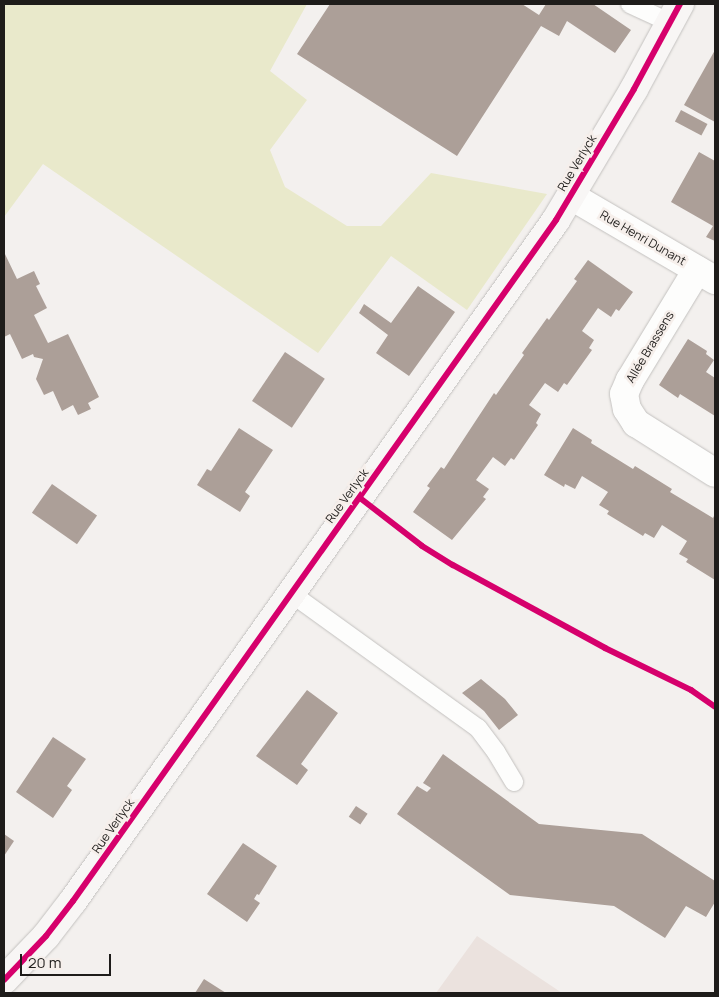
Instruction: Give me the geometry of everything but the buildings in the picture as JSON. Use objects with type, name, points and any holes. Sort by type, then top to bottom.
[{"type":"street","name":"Rue Verlyck","points":[[4,980],[32,952],[61,918],[292,594],[571,196],[634,89],[674,13]]},
{"type":"street","name":"Rue Henri Dunant","points":[[571,196],[706,275]]},
{"type":"street","name":"Allée Brassens","points":[[706,275],[630,380],[624,394],[630,416],[642,428],[715,473]]},
{"type":"lane","points":[[630,4],[674,13]]},
{"type":"lane","points":[[292,594],[478,728],[496,752],[514,782]]},
{"type":"shaded area","points":[[477,936],[562,993],[436,993]]},
{"type":"green space","points":[[4,4],[307,4],[270,71],[307,100],[270,150],[285,187],[347,226],[381,226],[431,173],[547,194],[467,310],[391,256],[318,353],[43,164],[4,217]]},
{"type":"cycle path","points":[[4,980],[46,936],[73,901],[556,220],[634,89],[680,4]]},
{"type":"cycle path","points":[[360,498],[422,546],[453,565],[605,648],[691,690],[715,707]]}]
